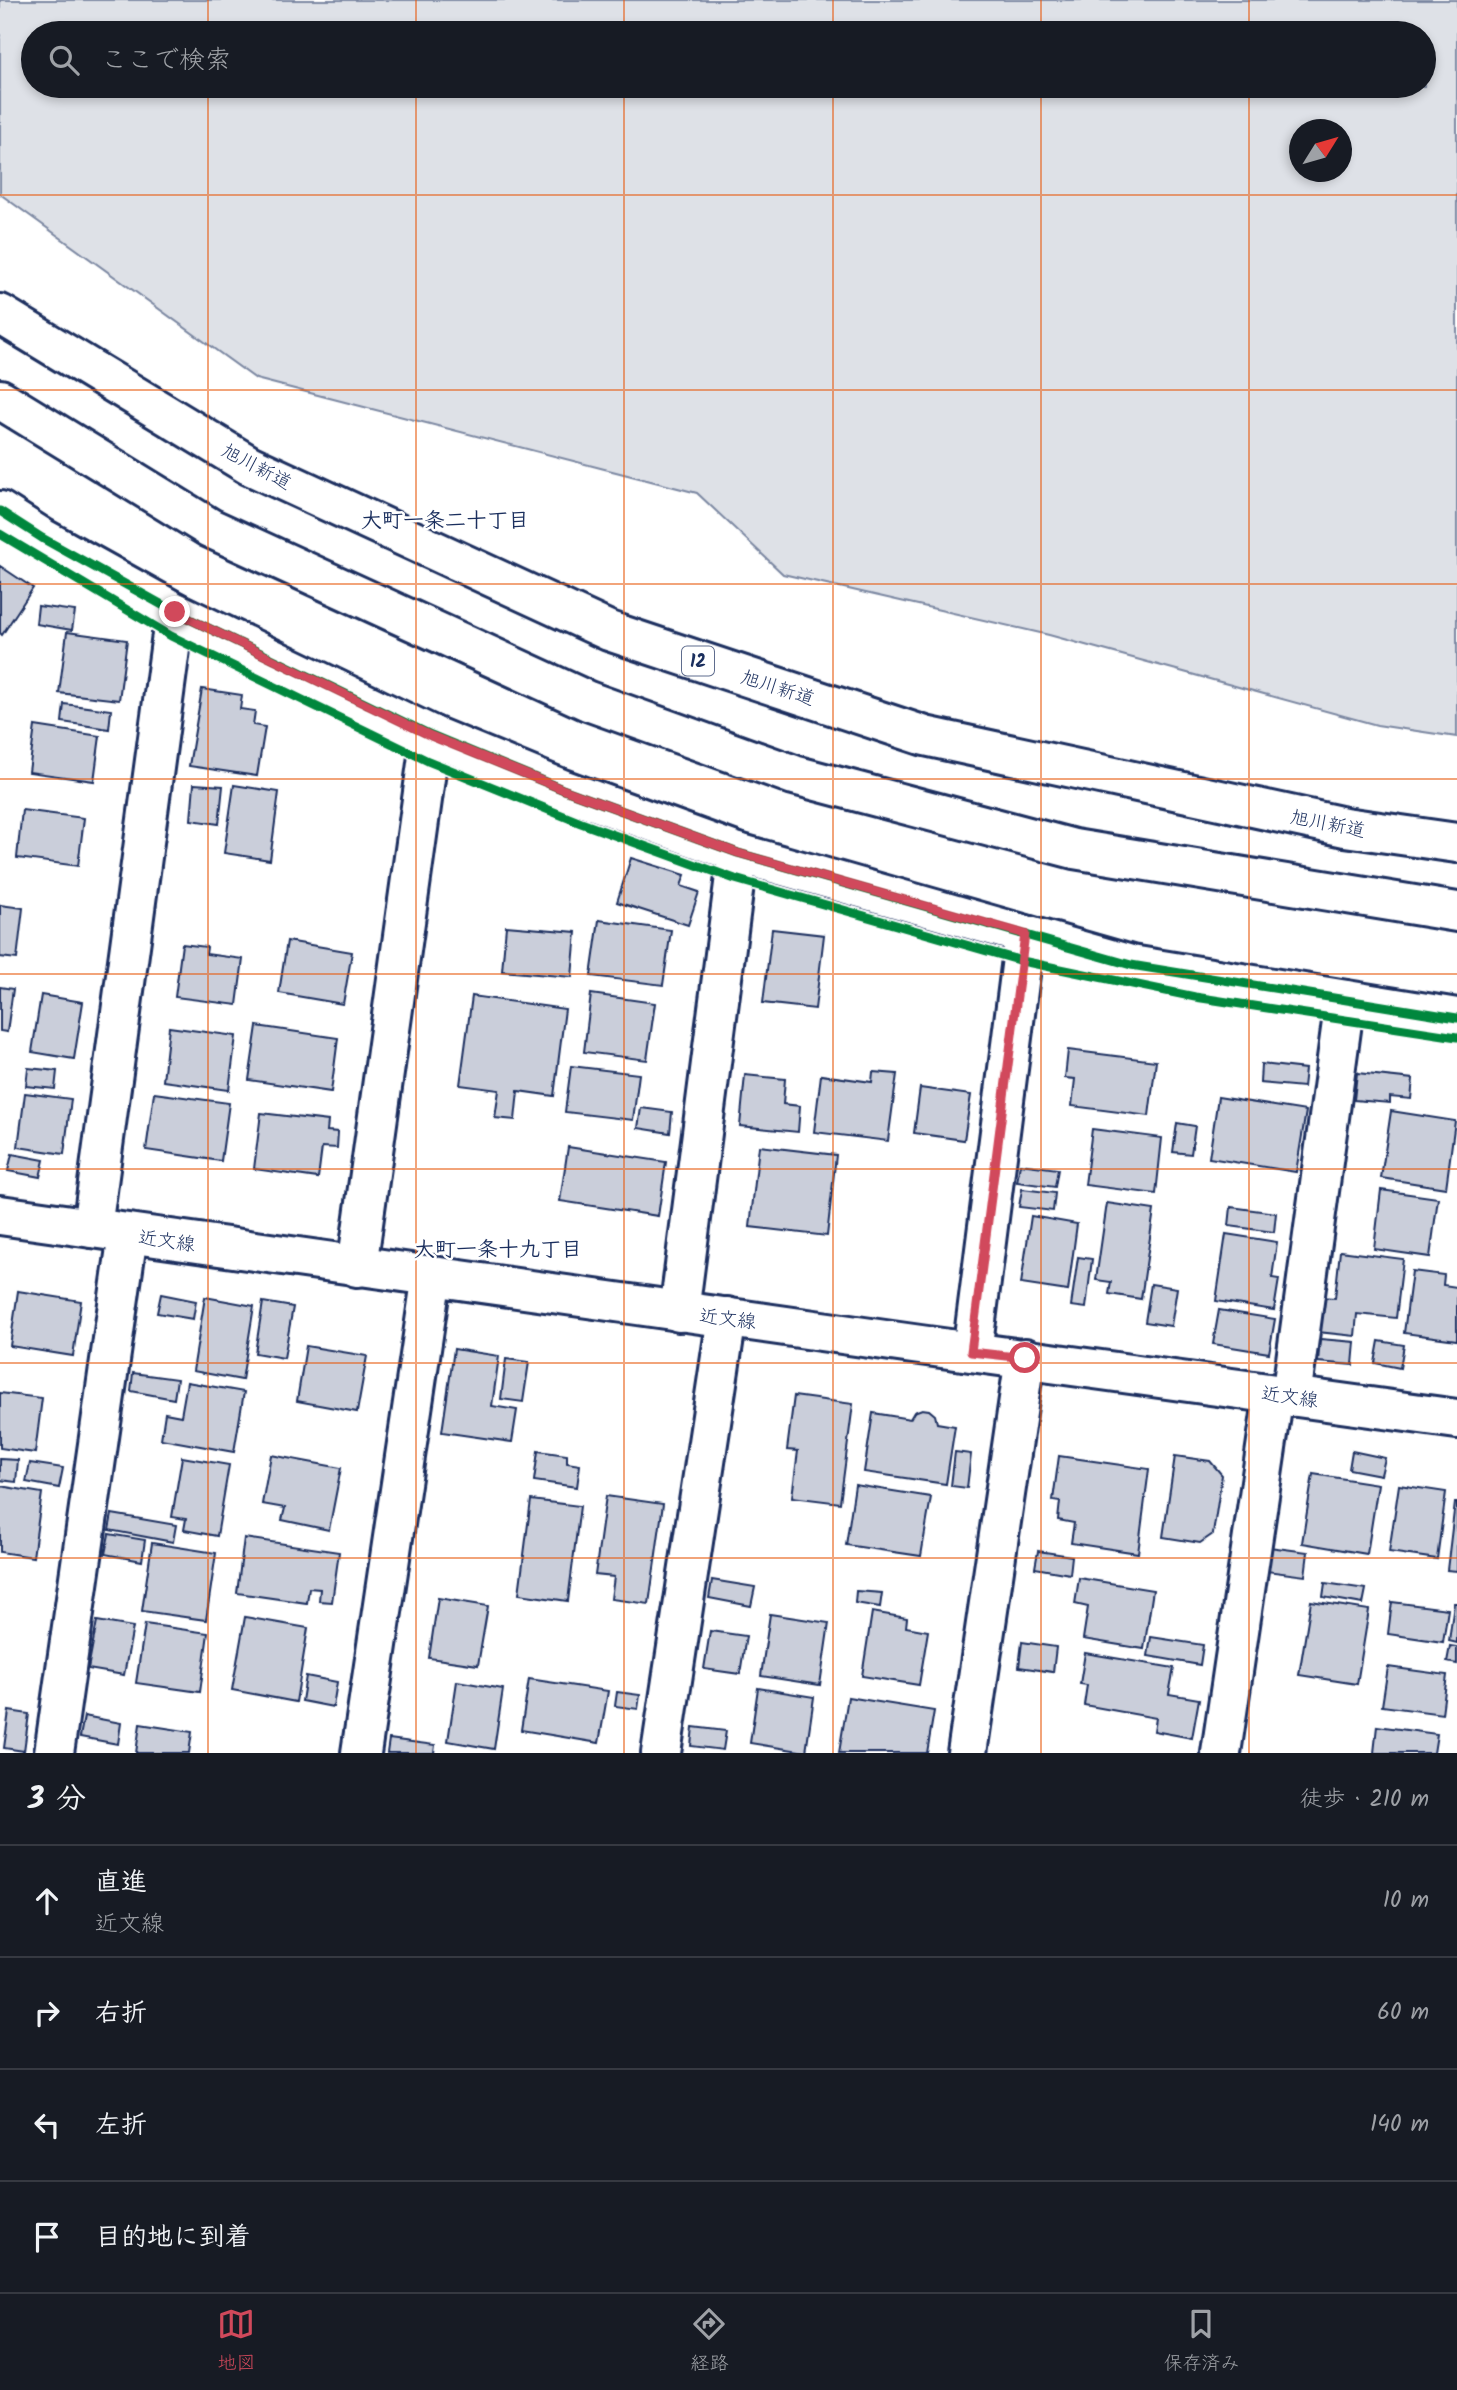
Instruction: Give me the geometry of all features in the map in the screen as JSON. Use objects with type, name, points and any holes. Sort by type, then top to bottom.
[{"type":"main road","name":"旭川新道","points":[[0,314],[248,465],[609,631],[925,736],[1345,827],[1457,843]]},
{"type":"main road","points":[[0,399],[210,528],[588,701],[794,775],[1074,849],[1457,912]]},
{"type":"main road","points":[[0,511],[42,538],[175,612],[431,736],[562,789],[738,853],[1131,965],[1457,1018]]},
{"type":"main road","points":[[54,1753],[175,612]]},
{"type":"main road","points":[[357,1267],[431,736]]},
{"type":"main road","points":[[679,1312],[738,853]]},
{"type":"main road","points":[[971,1352],[1025,934]]},
{"type":"main road","points":[[1221,1753],[1345,1000]]},
{"type":"main road","name":"近文線","points":[[0,1215],[1457,1419]]},
{"type":"main road","points":[[361,1753],[432,1275]]},
{"type":"main road","points":[[661,1753],[727,1317]]},
{"type":"main road","points":[[967,1753],[1025,1358]]},
{"type":"shaded area","points":[[0,0],[1457,0],[1457,737],[1377,725],[1049,635],[783,574],[697,493],[256,379],[0,194]]},
{"type":"building","points":[[0,566],[33,588],[2,635],[0,633]]},
{"type":"building","points":[[38,606],[75,611],[72,630],[36,624]]},
{"type":"building","points":[[67,632],[127,640],[119,700],[59,693]]},
{"type":"building","points":[[202,689],[242,695],[240,709],[255,711],[253,725],[265,727],[257,776],[189,766]]},
{"type":"building","points":[[64,704],[111,710],[109,729],[62,722]]},
{"type":"building","points":[[35,726],[100,736],[94,781],[29,772]]},
{"type":"building","points":[[194,784],[223,786],[219,824],[191,820]]},
{"type":"building","points":[[234,785],[279,792],[270,860],[224,853]]},
{"type":"building","points":[[22,810],[84,818],[78,866],[17,858]]},
{"type":"building","points":[[631,858],[685,875],[681,886],[699,892],[688,925],[617,902]]},
{"type":"building","points":[[0,905],[23,908],[17,959],[0,957]]},
{"type":"building","points":[[599,920],[671,930],[663,985],[591,976]]},
{"type":"building","points":[[506,926],[576,932],[572,977],[502,971]]},
{"type":"building","points":[[772,929],[824,935],[815,1009],[763,1003]]},
{"type":"building","points":[[287,941],[352,952],[343,1004],[279,993]]},
{"type":"building","points":[[182,944],[207,947],[206,954],[243,959],[237,1005],[175,997]]},
{"type":"building","points":[[0,987],[13,989],[7,1032],[0,1031]]},
{"type":"building","points":[[591,994],[655,1003],[647,1060],[584,1052]]},
{"type":"building","points":[[41,995],[83,1002],[74,1059],[32,1052]]},
{"type":"building","points":[[472,996],[565,1009],[554,1096],[518,1091],[515,1120],[495,1118],[499,1090],[460,1085]]},
{"type":"building","points":[[257,1026],[338,1038],[331,1092],[249,1080]]},
{"type":"building","points":[[169,1027],[236,1036],[229,1090],[163,1081]]},
{"type":"building","points":[[1068,1050],[1156,1061],[1149,1116],[1072,1106],[1075,1079],[1065,1078]]},
{"type":"building","points":[[1261,1064],[1305,1069],[1303,1087],[1260,1083]]},
{"type":"building","points":[[571,1066],[639,1074],[633,1120],[565,1112]]},
{"type":"building","points":[[28,1068],[57,1071],[55,1089],[26,1086]]},
{"type":"building","points":[[873,1072],[897,1074],[888,1141],[814,1132],[821,1075],[872,1082]]},
{"type":"building","points":[[1357,1073],[1413,1079],[1411,1099],[1390,1097],[1390,1103],[1354,1100]]},
{"type":"building","points":[[745,1075],[785,1079],[783,1104],[800,1106],[798,1132],[740,1126]]},
{"type":"building","points":[[920,1088],[971,1095],[964,1140],[914,1133]]},
{"type":"building","points":[[25,1093],[71,1099],[64,1154],[18,1147]]},
{"type":"building","points":[[154,1093],[229,1103],[221,1161],[146,1150]]},
{"type":"building","points":[[1218,1097],[1306,1111],[1296,1172],[1209,1158]]},
{"type":"building","points":[[641,1108],[672,1112],[670,1133],[638,1128]]},
{"type":"building","points":[[1391,1111],[1455,1121],[1446,1188],[1381,1178]]},
{"type":"building","points":[[261,1113],[328,1121],[327,1131],[338,1132],[337,1148],[322,1147],[318,1178],[254,1169]]},
{"type":"building","points":[[1177,1123],[1195,1126],[1191,1154],[1173,1152]]},
{"type":"building","points":[[1092,1129],[1162,1138],[1156,1194],[1085,1185]]},
{"type":"building","points":[[759,1146],[836,1155],[827,1236],[750,1227]]},
{"type":"building","points":[[568,1147],[666,1162],[658,1216],[560,1201]]},
{"type":"building","points":[[12,1154],[44,1160],[40,1177],[8,1171]]},
{"type":"building","points":[[1020,1164],[1058,1169],[1055,1187],[1017,1182]]},
{"type":"building","points":[[1022,1189],[1055,1193],[1053,1211],[1019,1207]]},
{"type":"building","points":[[1381,1190],[1438,1198],[1430,1257],[1374,1249]]},
{"type":"building","points":[[1107,1203],[1154,1210],[1141,1299],[1109,1294],[1111,1282],[1096,1280]]},
{"type":"building","points":[[1231,1207],[1276,1213],[1274,1232],[1229,1226]]},
{"type":"building","points":[[1031,1216],[1077,1224],[1068,1291],[1021,1284]]},
{"type":"building","points":[[1226,1234],[1277,1242],[1272,1278],[1279,1279],[1274,1310],[1216,1301]]},
{"type":"building","points":[[1340,1251],[1403,1259],[1396,1318],[1357,1314],[1355,1336],[1318,1332],[1321,1297],[1335,1298]]},
{"type":"building","points":[[1078,1257],[1092,1259],[1086,1308],[1071,1306]]},
{"type":"building","points":[[1412,1271],[1444,1275],[1443,1285],[1457,1287],[1457,1340],[1404,1333]]},
{"type":"building","points":[[1151,1284],[1177,1288],[1171,1326],[1145,1322]]},
{"type":"building","points":[[18,1291],[81,1301],[73,1356],[10,1346]]},
{"type":"building","points":[[161,1294],[196,1301],[193,1319],[157,1313]]},
{"type":"building","points":[[205,1297],[254,1306],[242,1380],[193,1371]]},
{"type":"building","points":[[263,1302],[293,1307],[284,1358],[255,1353]]},
{"type":"building","points":[[1219,1310],[1275,1319],[1269,1353],[1213,1344]]},
{"type":"building","points":[[1320,1339],[1355,1342],[1353,1365],[1318,1362]]},
{"type":"building","points":[[1379,1341],[1404,1345],[1400,1368],[1375,1363]]},
{"type":"building","points":[[306,1346],[367,1356],[357,1412],[297,1401]]},
{"type":"building","points":[[454,1349],[499,1356],[492,1406],[517,1410],[512,1442],[442,1432]]},
{"type":"building","points":[[506,1359],[529,1362],[523,1402],[501,1399]]},
{"type":"building","points":[[133,1373],[177,1379],[174,1399],[131,1391]]},
{"type":"building","points":[[187,1382],[244,1392],[234,1452],[161,1439],[165,1413],[181,1416]]},
{"type":"building","points":[[0,1393],[42,1398],[35,1453],[0,1448]]},
{"type":"building","points":[[794,1396],[853,1404],[840,1503],[792,1497],[798,1451],[787,1450]]},
{"type":"building","points":[[922,1409],[935,1415],[937,1423],[955,1426],[946,1484],[864,1472],[873,1413],[910,1419],[914,1412]]},
{"type":"building","points":[[538,1451],[567,1455],[567,1463],[580,1465],[577,1487],[534,1481]]},
{"type":"building","points":[[1352,1451],[1385,1458],[1381,1475],[1349,1469]]},
{"type":"building","points":[[955,1452],[971,1454],[967,1488],[951,1486]]},
{"type":"building","points":[[271,1455],[341,1468],[329,1530],[282,1520],[285,1508],[262,1504]]},
{"type":"building","points":[[1059,1456],[1149,1469],[1138,1553],[1071,1543],[1074,1523],[1058,1520],[1060,1501],[1053,1500]]},
{"type":"building","points":[[1175,1456],[1210,1461],[1222,1475],[1213,1534],[1200,1543],[1163,1537]]},
{"type":"building","points":[[182,1457],[229,1465],[217,1536],[184,1530],[186,1519],[172,1517]]},
{"type":"building","points":[[0,1459],[18,1460],[16,1482],[0,1480]]},
{"type":"building","points":[[30,1463],[63,1468],[59,1488],[26,1482]]},
{"type":"building","points":[[1313,1474],[1378,1484],[1367,1554],[1302,1543]]},
{"type":"building","points":[[855,1485],[931,1497],[921,1556],[846,1545]]},
{"type":"building","points":[[1399,1485],[1446,1492],[1437,1559],[1389,1552]]},
{"type":"building","points":[[0,1486],[42,1493],[33,1557],[0,1552]]},
{"type":"building","points":[[606,1496],[663,1504],[649,1604],[611,1599],[614,1577],[595,1575]]},
{"type":"building","points":[[531,1500],[580,1506],[568,1601],[519,1594]]},
{"type":"building","points":[[1457,1503],[1457,1571],[1447,1570]]},
{"type":"building","points":[[112,1514],[176,1525],[173,1542],[109,1530]]},
{"type":"building","points":[[109,1534],[145,1540],[142,1561],[105,1554]]},
{"type":"building","points":[[244,1538],[339,1552],[332,1602],[319,1601],[320,1589],[309,1588],[307,1603],[237,1593]]},
{"type":"building","points":[[152,1543],[216,1553],[206,1620],[142,1611]]},
{"type":"building","points":[[1269,1547],[1308,1552],[1305,1576],[1266,1571]]},
{"type":"building","points":[[1038,1551],[1072,1556],[1070,1574],[1035,1568]]},
{"type":"building","points":[[1079,1578],[1153,1590],[1144,1649],[1083,1639],[1088,1607],[1075,1604]]},
{"type":"building","points":[[712,1580],[755,1587],[751,1606],[709,1598]]},
{"type":"building","points":[[1325,1583],[1366,1589],[1363,1604],[1323,1597]]},
{"type":"building","points":[[856,1591],[882,1593],[880,1607],[855,1603]]},
{"type":"building","points":[[438,1598],[488,1606],[478,1665],[429,1658]]},
{"type":"building","points":[[1311,1601],[1369,1610],[1357,1684],[1299,1675]]},
{"type":"building","points":[[1392,1602],[1448,1609],[1443,1642],[1388,1634]]},
{"type":"building","points":[[1454,1603],[1457,1603],[1457,1643],[1449,1641]]},
{"type":"building","points":[[872,1612],[907,1618],[906,1627],[928,1631],[919,1685],[862,1676]]},
{"type":"building","points":[[770,1614],[829,1623],[820,1685],[761,1676]]},
{"type":"building","points":[[245,1617],[308,1628],[296,1702],[232,1690]]},
{"type":"building","points":[[97,1621],[133,1627],[124,1675],[88,1669]]},
{"type":"building","points":[[145,1624],[208,1633],[200,1692],[136,1683]]},
{"type":"building","points":[[710,1631],[746,1636],[740,1674],[704,1669]]},
{"type":"building","points":[[1151,1637],[1203,1645],[1200,1665],[1148,1656]]},
{"type":"building","points":[[1022,1642],[1056,1647],[1053,1672],[1019,1667]]},
{"type":"building","points":[[1450,1646],[1457,1647],[1457,1664],[1447,1662]]},
{"type":"building","points":[[1085,1653],[1174,1668],[1169,1694],[1199,1699],[1192,1738],[1154,1731],[1156,1718],[1084,1705],[1087,1685],[1080,1684]]},
{"type":"building","points":[[1388,1667],[1447,1675],[1442,1714],[1382,1706]]},
{"type":"building","points":[[306,1676],[337,1682],[333,1707],[302,1701]]},
{"type":"building","points":[[529,1679],[608,1691],[599,1743],[521,1730]]},
{"type":"building","points":[[457,1681],[503,1689],[494,1749],[448,1741]]},
{"type":"building","points":[[758,1688],[814,1697],[806,1752],[750,1743]]},
{"type":"building","points":[[617,1692],[640,1695],[638,1709],[615,1706]]},
{"type":"building","points":[[848,1697],[934,1711],[927,1753],[839,1753]]},
{"type":"building","points":[[9,1711],[29,1714],[24,1751],[4,1748]]},
{"type":"building","points":[[84,1716],[121,1723],[118,1744],[80,1737]]},
{"type":"building","points":[[140,1724],[192,1732],[189,1753],[136,1753]]},
{"type":"building","points":[[1377,1726],[1437,1734],[1434,1753],[1374,1753]]},
{"type":"building","points":[[693,1727],[726,1731],[723,1750],[691,1746]]},
{"type":"building","points":[[389,1739],[435,1745],[434,1753],[387,1753]]},
{"type":"cycle path","points":[[0,511],[42,538],[175,612],[431,735],[562,789],[738,853],[1131,965],[1457,1018]]},
{"type":"cycle path","points":[[0,534],[171,636],[428,761],[581,823],[735,879],[1022,961],[1195,997],[1457,1037]]},
{"type":"district","name":"大町一条二十丁目","points":[[445,520]]},
{"type":"district","name":"大町一条十九丁目","points":[[498,1249]]},
{"type":"route","points":[[175,612],[431,736],[562,789],[738,853],[1025,934],[971,1352],[1025,1358]]}]
